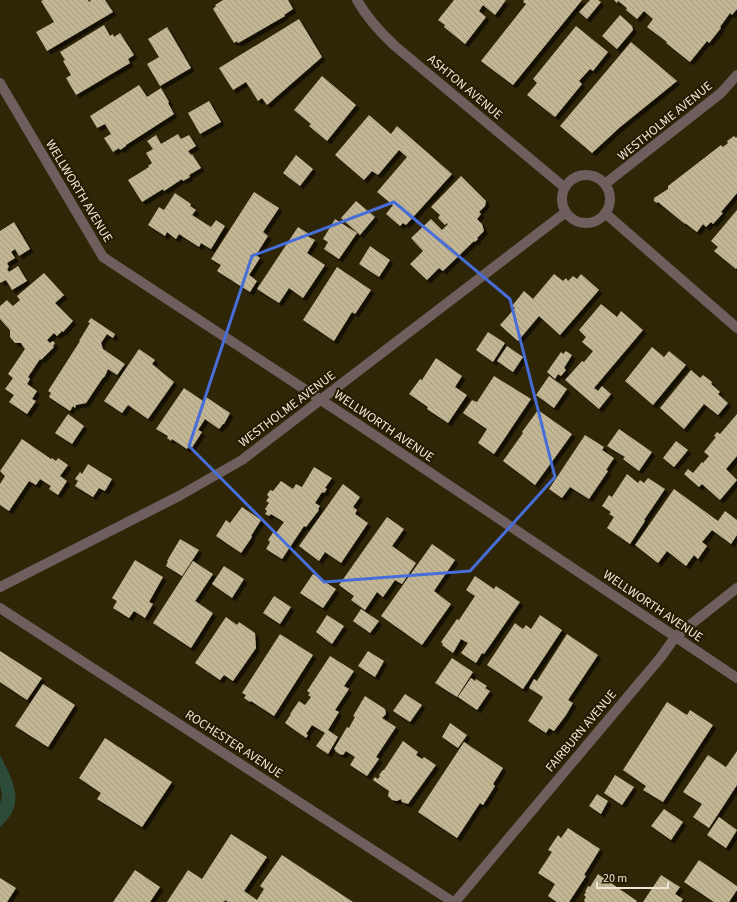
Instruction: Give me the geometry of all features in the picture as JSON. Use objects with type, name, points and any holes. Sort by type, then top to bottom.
[{"type":"street","name":"ASHTON AVENUE","points":[[357,0],[366,15],[379,31],[395,46],[564,187]]},
{"type":"street","name":"WESTHOLME AVENUE","points":[[605,184],[721,93],[737,75]]},
{"type":"street","name":"WELLWORTH AVENUE","points":[[0,83],[103,257],[321,400],[737,678]]},
{"type":"street","points":[[584,174],[592,175],[600,178],[605,184],[610,196],[610,202],[605,214],[593,222],[585,223],[578,222],[571,218],[563,206],[562,200],[564,187],[573,178],[584,174]]},
{"type":"street","name":"WESTHOLME AVENUE","points":[[0,587],[179,496],[242,460],[566,212]]},
{"type":"street","points":[[605,214],[737,328]]},
{"type":"street","name":"FAIRBURN AVENUE","points":[[454,902],[661,657],[676,636],[737,588]]},
{"type":"street","name":"ROCHESTER AVENUE","points":[[0,608],[454,902]]},
{"type":"highlighted area","points":[[394,202],[510,299],[555,477],[470,571],[324,582],[189,446],[252,256]]},
{"type":"green space","points":[[0,755],[13,783],[15,801],[13,810],[0,827],[0,804],[2,795],[0,785]]},
{"type":"building","points":[[88,0],[89,2],[91,0],[105,0],[113,12],[47,51],[36,32],[54,22],[41,1]]},
{"type":"building","points":[[223,0],[288,0],[293,9],[284,15],[285,16],[238,43],[237,41],[234,43],[213,9],[216,6],[215,5]]},
{"type":"building","points":[[454,0],[506,0],[495,15],[483,5],[479,11],[486,17],[465,44],[444,27],[445,25],[438,20]]},
{"type":"building","points":[[524,0],[582,0],[513,85],[481,61],[526,4],[523,2]]},
{"type":"building","points":[[590,0],[598,0],[601,2],[587,19],[579,12]]},
{"type":"building","points":[[614,0],[737,0],[737,9],[732,15],[730,13],[720,27],[721,28],[709,43],[707,41],[690,62],[647,27],[653,19],[644,11],[637,19],[626,10],[627,8],[618,1],[617,3]]},
{"type":"building","points":[[620,15],[632,26],[633,30],[617,49],[602,36]]},
{"type":"building","points":[[299,19],[322,57],[267,105],[262,98],[258,101],[246,82],[233,90],[219,68]]},
{"type":"building","points":[[104,25],[110,36],[113,34],[114,37],[120,33],[134,55],[128,59],[130,63],[76,95],[66,78],[71,75],[60,52]]},
{"type":"building","points":[[576,26],[608,52],[593,71],[590,69],[579,81],[582,84],[555,117],[527,95],[537,83],[533,79]]},
{"type":"building","points":[[167,27],[191,68],[160,86],[147,64],[159,57],[148,39]]},
{"type":"building","points":[[631,42],[677,81],[619,128],[592,153],[560,126]]},
{"type":"building","points":[[322,76],[356,105],[327,141],[309,126],[311,124],[294,110]]},
{"type":"building","points":[[139,85],[147,97],[161,88],[174,114],[120,150],[119,148],[113,152],[104,138],[111,134],[105,124],[97,128],[90,116]]},
{"type":"building","points":[[209,101],[221,122],[200,134],[188,113]]},
{"type":"building","points":[[369,115],[391,134],[397,126],[452,174],[406,225],[403,223],[400,226],[386,214],[393,205],[377,192],[407,157],[399,150],[378,175],[372,171],[364,180],[335,155]]},
{"type":"building","points":[[178,134],[181,139],[189,135],[196,146],[188,151],[191,155],[192,154],[201,168],[189,175],[190,177],[183,181],[182,179],[164,191],[163,189],[142,202],[128,180],[149,167],[148,166],[152,163],[146,153],[153,149],[147,141],[156,135],[161,144]]},
{"type":"building","points":[[734,136],[736,138],[737,137],[737,193],[713,224],[711,222],[706,227],[703,224],[697,232],[658,202],[657,203],[654,201],[654,198],[668,189],[668,186],[721,145],[723,147],[728,143],[727,141]]},
{"type":"building","points":[[296,155],[313,169],[300,186],[283,173]]},
{"type":"building","points":[[461,176],[486,201],[485,206],[479,212],[481,214],[477,219],[482,224],[484,231],[475,242],[474,241],[443,271],[439,268],[427,280],[410,264],[423,251],[411,238],[431,219],[442,230],[448,224],[447,223],[445,225],[438,218],[440,215],[431,207]]},
{"type":"building","points":[[254,192],[279,208],[263,232],[268,236],[256,255],[260,258],[249,275],[257,281],[250,292],[217,271],[221,265],[211,259]]},
{"type":"building","points":[[175,193],[191,204],[190,206],[196,210],[192,215],[211,227],[216,220],[225,226],[211,249],[201,243],[199,247],[179,234],[176,239],[167,232],[165,236],[148,225],[159,207],[164,210]]},
{"type":"building","points":[[356,201],[375,217],[360,235],[341,218]]},
{"type":"building","points":[[737,210],[736,269],[714,251],[718,247],[711,241]]},
{"type":"building","points":[[335,219],[357,233],[339,259],[324,249],[328,242],[323,239]]},
{"type":"building","points":[[14,222],[30,249],[19,256],[15,249],[11,252],[15,258],[7,263],[9,267],[7,269],[9,272],[18,266],[27,281],[12,290],[6,280],[0,283],[0,231]]},
{"type":"building","points":[[298,227],[309,234],[307,236],[315,240],[307,253],[325,265],[303,298],[289,288],[279,303],[257,289]]},
{"type":"building","points":[[370,246],[390,260],[379,277],[359,264]]},
{"type":"building","points":[[337,267],[371,290],[355,314],[352,312],[334,341],[303,320]]},
{"type":"building","points":[[44,273],[64,295],[55,303],[73,321],[63,332],[62,331],[57,336],[54,333],[47,340],[50,343],[53,341],[55,343],[53,346],[54,347],[41,360],[40,359],[28,377],[30,379],[27,384],[37,391],[32,399],[36,401],[27,414],[9,402],[14,395],[5,389],[13,378],[8,374],[25,349],[21,343],[15,343],[10,337],[10,330],[0,319],[0,306],[7,300],[13,306],[20,300],[17,296]]},
{"type":"building","points":[[554,274],[563,281],[566,278],[568,281],[573,276],[577,279],[581,274],[599,290],[560,335],[539,316],[518,341],[500,325],[515,308],[512,306],[524,291],[533,299]]},
{"type":"building","points":[[601,304],[617,317],[621,311],[643,330],[594,388],[598,391],[602,386],[611,394],[599,409],[565,380],[593,351],[582,342],[586,337],[579,330]]},
{"type":"building","points":[[91,318],[115,334],[113,338],[107,334],[101,343],[103,349],[125,364],[117,375],[108,369],[105,376],[86,403],[76,405],[75,408],[73,406],[70,411],[49,397],[51,393],[48,391],[80,341],[90,323],[88,322]]},
{"type":"building","points":[[488,332],[505,343],[493,362],[476,350]]},
{"type":"building","points":[[507,346],[523,357],[513,372],[497,361]]},
{"type":"building","points":[[652,347],[664,357],[669,351],[686,365],[653,405],[625,381]]},
{"type":"building","points":[[139,349],[155,360],[152,364],[174,382],[148,419],[128,405],[122,413],[104,401]]},
{"type":"building","points":[[566,351],[572,355],[564,368],[566,370],[561,376],[558,374],[555,379],[547,372],[561,352],[563,354]]},
{"type":"building","points":[[436,358],[462,376],[455,387],[467,395],[448,423],[427,409],[428,407],[409,394],[420,379],[422,380]]},
{"type":"building","points":[[691,370],[700,378],[703,375],[712,382],[711,384],[720,392],[718,394],[728,403],[718,415],[704,404],[684,429],[660,408]]},
{"type":"building","points":[[494,376],[531,399],[494,454],[478,443],[487,429],[463,413],[472,400],[477,402]]},
{"type":"building","points":[[549,376],[567,389],[554,408],[536,395]]},
{"type":"building","points":[[184,388],[203,401],[206,397],[230,413],[224,424],[219,429],[205,419],[198,430],[202,432],[191,449],[188,447],[187,449],[172,439],[171,441],[167,438],[168,436],[156,429]]},
{"type":"building","points":[[538,410],[572,434],[535,485],[503,461]]},
{"type":"building","points":[[68,414],[84,426],[72,444],[55,433]]},
{"type":"building","points":[[737,414],[737,456],[726,469],[737,480],[720,500],[702,484],[699,487],[684,474],[688,469],[693,473],[702,462],[703,463],[709,456],[704,452],[716,437],[714,436],[717,432],[720,434]]},
{"type":"building","points":[[619,429],[652,452],[639,471],[623,459],[625,457],[607,446]]},
{"type":"building","points":[[585,435],[604,447],[602,450],[614,458],[606,470],[608,471],[589,499],[570,487],[562,498],[549,489]]},
{"type":"building","points":[[22,439],[51,459],[52,458],[56,461],[58,458],[68,465],[60,476],[67,481],[58,495],[49,489],[51,486],[40,479],[36,485],[29,481],[9,511],[0,505],[0,484],[5,476],[0,471]]},
{"type":"building","points":[[676,441],[688,450],[674,467],[663,458]]},
{"type":"building","points":[[88,464],[112,479],[105,491],[99,488],[93,497],[75,486],[78,481],[75,479],[80,472],[82,474]]},
{"type":"building","points":[[314,467],[332,478],[325,488],[327,489],[324,493],[322,492],[315,503],[320,506],[318,509],[319,510],[306,527],[304,526],[282,559],[266,549],[270,542],[268,540],[274,531],[276,533],[284,522],[271,514],[269,516],[265,514],[267,511],[265,509],[269,503],[266,501],[269,497],[267,495],[270,490],[273,491],[281,481],[293,489],[296,484],[302,487]]},
{"type":"building","points":[[627,474],[638,483],[640,480],[644,483],[648,478],[665,489],[630,544],[607,528],[614,517],[609,514],[611,512],[602,506],[609,495],[612,497]]},
{"type":"building","points":[[343,484],[360,497],[353,507],[357,510],[355,514],[368,523],[341,563],[325,552],[319,561],[299,546]]},
{"type":"building","points":[[674,489],[718,521],[725,511],[737,520],[737,535],[731,544],[712,530],[702,542],[707,546],[698,559],[694,555],[686,566],[667,551],[658,563],[635,545]]},
{"type":"building","points":[[242,507],[261,520],[241,553],[216,536],[226,520],[230,523]]},
{"type":"building","points":[[387,517],[404,529],[392,546],[416,563],[402,584],[395,580],[383,597],[377,592],[365,610],[351,600],[354,596],[339,585]]},
{"type":"building","points":[[180,539],[199,550],[182,576],[166,566],[167,561]]},
{"type":"building","points":[[432,544],[455,560],[434,591],[451,604],[422,645],[381,616]]},
{"type":"building","points":[[135,560],[163,577],[149,602],[153,604],[145,618],[134,611],[129,618],[113,608],[117,601],[112,598]]},
{"type":"building","points":[[193,561],[213,574],[195,601],[213,613],[191,648],[153,623]]},
{"type":"building","points":[[224,566],[244,579],[232,598],[212,584]]},
{"type":"building","points":[[313,574],[336,589],[323,608],[300,593]]},
{"type":"building","points":[[475,576],[494,589],[496,586],[520,602],[484,654],[482,653],[476,663],[461,653],[468,643],[461,639],[453,653],[442,645],[443,644],[441,642],[457,619],[459,620],[475,596],[466,590]]},
{"type":"building","points":[[274,596],[291,607],[280,624],[263,613]]},
{"type":"building","points":[[361,609],[379,621],[370,633],[353,621]]},
{"type":"building","points":[[327,615],[344,626],[332,644],[316,632]]},
{"type":"building","points":[[540,615],[562,630],[523,689],[487,665],[515,623],[523,629],[526,625],[531,629]]},
{"type":"building","points":[[226,617],[237,625],[239,622],[255,633],[256,648],[233,681],[224,675],[220,680],[195,663]]},
{"type":"building","points":[[280,634],[313,655],[274,716],[244,698],[246,695],[242,693]]},
{"type":"building","points":[[567,634],[598,655],[568,700],[573,703],[566,715],[554,731],[549,728],[546,733],[528,721],[543,697],[529,688],[534,679],[537,681]]},
{"type":"building","points":[[0,651],[42,678],[27,700],[0,682]]},
{"type":"building","points":[[368,651],[384,661],[375,677],[358,666]]},
{"type":"building","points":[[330,656],[354,671],[344,686],[349,689],[335,710],[339,712],[328,730],[338,737],[328,754],[316,746],[325,733],[312,725],[306,734],[308,735],[306,738],[285,723],[299,701],[305,705],[311,697],[308,695],[310,693],[307,691]]},
{"type":"building","points":[[452,658],[473,672],[457,697],[435,683]]},
{"type":"building","points":[[471,678],[475,681],[476,679],[487,686],[485,688],[490,691],[477,710],[458,697]]},
{"type":"building","points":[[43,684],[75,705],[48,747],[15,726]]},
{"type":"building","points":[[405,694],[422,705],[410,722],[393,711]]},
{"type":"building","points":[[365,696],[385,709],[386,714],[382,718],[396,727],[376,757],[379,759],[367,776],[350,765],[355,757],[346,751],[343,755],[341,755],[334,749],[347,727],[349,728],[355,717],[353,716]]},
{"type":"building","points":[[667,702],[687,715],[690,710],[713,725],[663,802],[643,790],[646,786],[623,770]]},
{"type":"building","points":[[450,723],[467,735],[458,748],[442,737]]},
{"type":"building","points":[[105,738],[172,782],[142,827],[97,799],[101,793],[79,778]]},
{"type":"building","points":[[403,741],[418,752],[416,755],[422,759],[424,757],[436,765],[408,804],[402,802],[401,799],[397,801],[392,800],[388,796],[389,791],[373,780],[375,777],[378,779],[380,776],[379,775],[384,770]]},
{"type":"building","points":[[464,742],[503,768],[493,784],[495,786],[483,805],[480,803],[457,838],[418,812]]},
{"type":"building","points":[[737,751],[737,785],[709,828],[693,817],[702,804],[683,792],[708,755],[726,767]]},
{"type":"building","points":[[615,775],[634,787],[622,805],[604,793]]},
{"type":"building","points":[[597,794],[608,801],[601,814],[589,806]]},
{"type":"building","points":[[664,809],[683,822],[671,840],[651,826]]},
{"type":"building","points":[[719,817],[737,830],[726,848],[707,835]]},
{"type":"building","points":[[568,828],[600,849],[584,875],[586,876],[569,902],[557,902],[548,896],[555,884],[538,873],[552,852],[548,850],[558,835],[561,838]]},
{"type":"building","points":[[231,834],[267,857],[244,891],[257,900],[264,889],[260,886],[282,855],[353,902],[228,902],[225,900],[224,902],[167,902],[188,870],[202,879]]},
{"type":"building","points":[[699,860],[737,886],[737,890],[729,902],[714,902],[684,882]]},
{"type":"building","points":[[135,870],[160,887],[150,902],[113,902]]},
{"type":"building","points":[[598,874],[637,901],[585,902],[585,892]]},
{"type":"building","points":[[661,875],[680,887],[675,894],[683,899],[681,902],[643,902]]},
{"type":"building","points":[[0,878],[16,888],[7,902],[0,902]]}]
